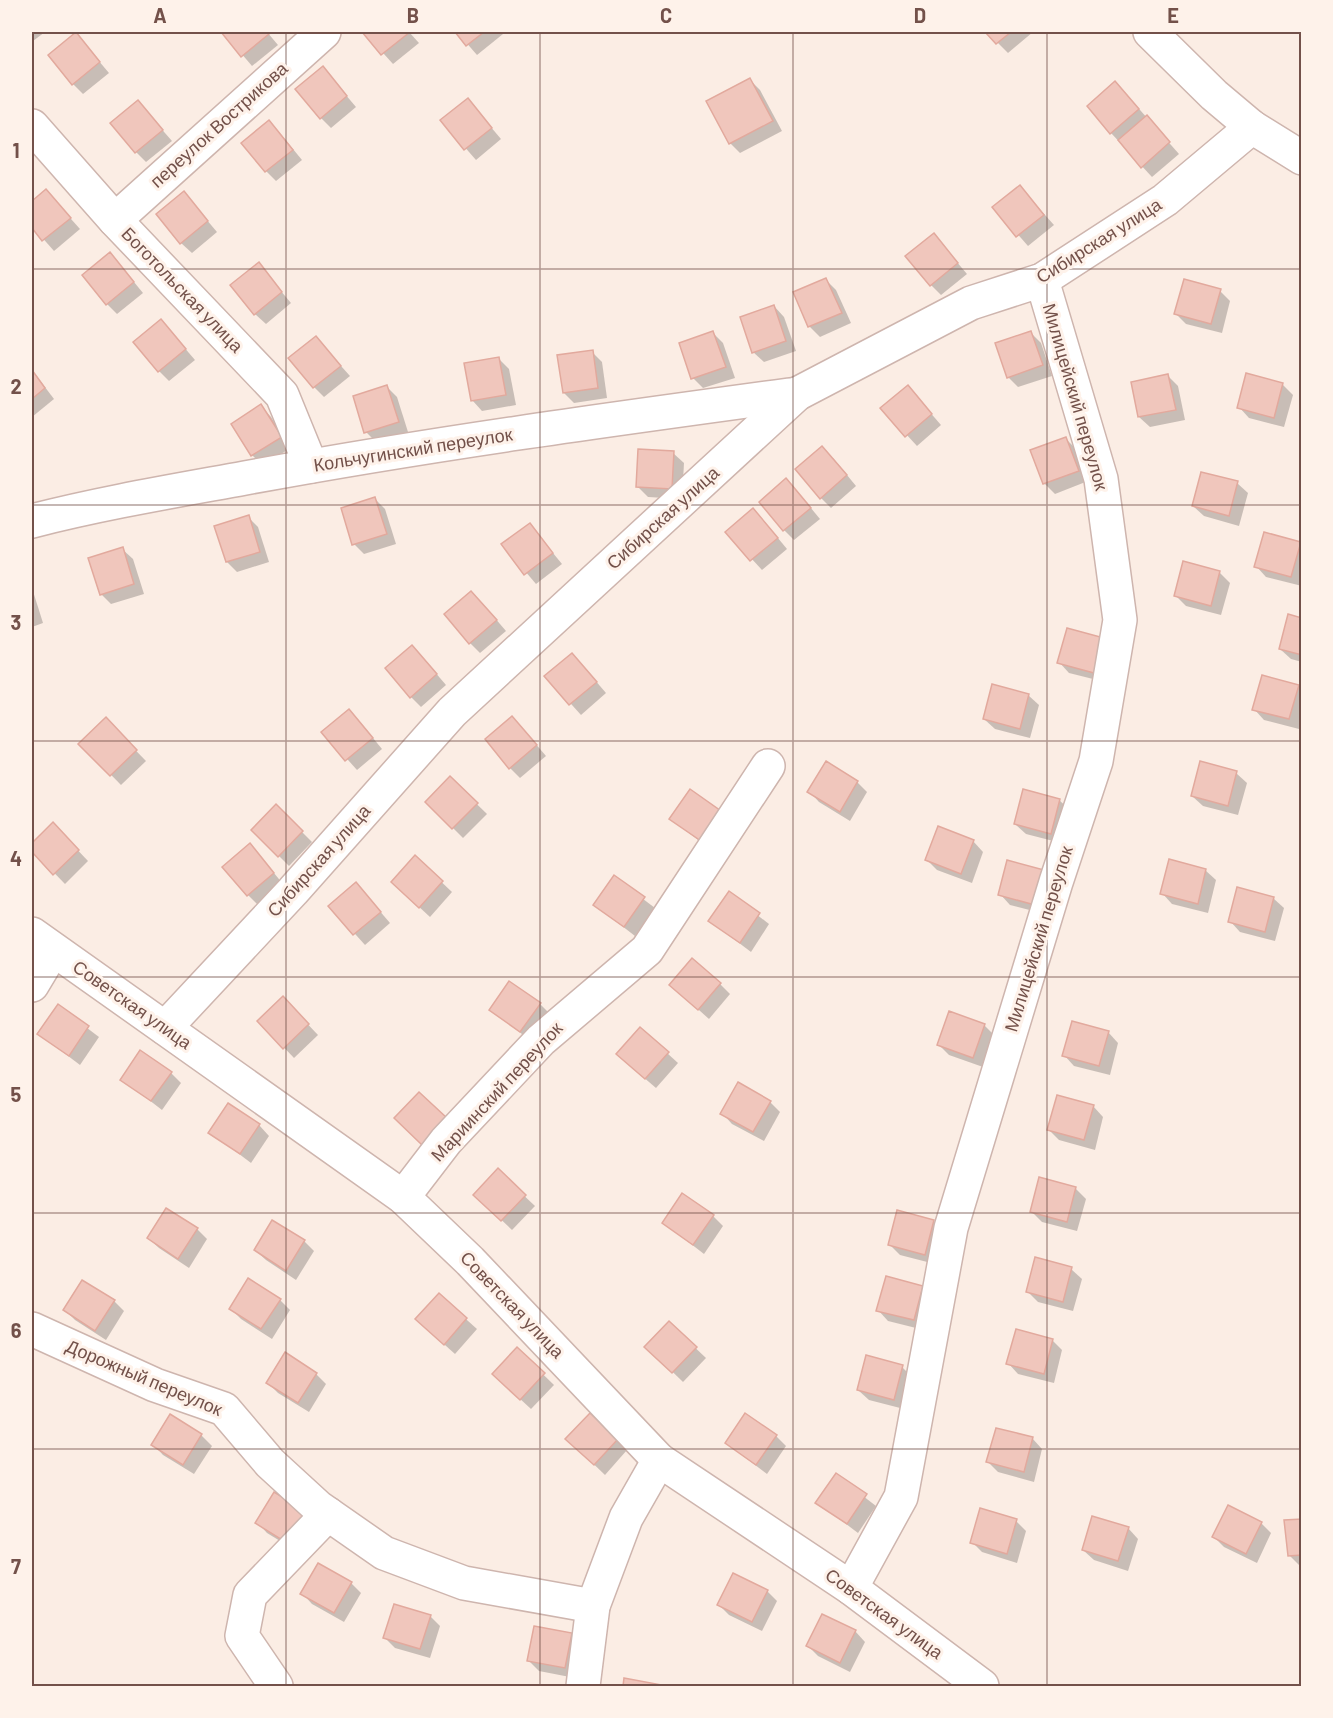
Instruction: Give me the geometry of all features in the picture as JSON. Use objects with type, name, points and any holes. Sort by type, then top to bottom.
[{"type":"street","name":"переулок Вострикова","points":[[116,220],[324,32]]},
{"type":"street","points":[[1150,32],[1214,95],[1252,127],[1302,158]]},
{"type":"street","name":"Сибирская улица","points":[[165,1028],[293,891],[452,712],[797,394],[971,303],[1042,280],[1165,200],[1252,127]]},
{"type":"street","name":"Боготольская улица","points":[[37,144],[116,220],[282,395],[311,466]]},
{"type":"street","name":"Милицейский переулок","points":[[851,1588],[901,1497],[951,1228],[1056,882],[1096,761],[1120,620],[1101,479],[1042,280]]},
{"type":"street","name":"Кольчугинский переулок","points":[[32,520],[81,508],[311,466],[546,428],[797,394]]},
{"type":"street","name":"Мариинский переулок","points":[[404,1197],[446,1141],[541,1041],[647,950],[768,766]]},
{"type":"street","points":[[32,984],[42,942]]},
{"type":"street","name":"Советская улица","points":[[42,942],[404,1197],[470,1261],[659,1460],[851,1588],[982,1686]]},
{"type":"street","name":"Дорожный переулок","points":[[32,1329],[155,1385],[224,1409],[270,1463],[328,1514],[384,1553],[464,1583],[593,1606]]},
{"type":"street","points":[[583,1686],[593,1606],[626,1518],[659,1460]]},
{"type":"street","points":[[276,1686],[242,1636],[250,1595],[328,1514]]},
{"type":"building","points":[[76,32],[100,62],[72,85],[48,55]]},
{"type":"building","points":[[221,32],[267,32],[269,34],[241,57]]},
{"type":"building","points":[[362,32],[410,32],[381,55]]},
{"type":"building","points":[[455,32],[484,32],[466,46]]},
{"type":"building","points":[[985,32],[1011,32],[996,44]]},
{"type":"building","points":[[323,66],[347,96],[320,119],[295,89]]},
{"type":"building","points":[[750,78],[773,121],[729,144],[706,101]]},
{"type":"building","points":[[1115,81],[1139,109],[1110,134],[1087,106]]},
{"type":"building","points":[[468,98],[492,128],[464,150],[440,120]]},
{"type":"building","points":[[138,100],[163,130],[135,153],[110,123]]},
{"type":"building","points":[[1147,115],[1170,142],[1141,168],[1118,140]]},
{"type":"building","points":[[269,120],[293,150],[265,172],[241,143]]},
{"type":"building","points":[[1020,185],[1044,215],[1016,237],[992,207]]},
{"type":"building","points":[[46,189],[71,218],[42,241],[32,228],[32,201]]},
{"type":"building","points":[[184,191],[208,221],[180,244],[156,214]]},
{"type":"building","points":[[934,233],[958,263],[930,286],[905,256]]},
{"type":"building","points":[[110,252],[134,282],[106,305],[82,275]]},
{"type":"building","points":[[259,262],[282,292],[254,315],[230,285]]},
{"type":"building","points":[[826,278],[842,313],[808,327],[793,292]]},
{"type":"building","points":[[1184,279],[1221,289],[1211,324],[1174,314]]},
{"type":"building","points":[[774,305],[786,341],[752,353],[740,317]]},
{"type":"building","points":[[161,319],[186,349],[158,372],[133,342]]},
{"type":"building","points":[[713,331],[726,367],[691,379],[679,343]]},
{"type":"building","points":[[1031,331],[1043,365],[1007,378],[995,343]]},
{"type":"building","points":[[316,336],[341,366],[313,388],[288,358]]},
{"type":"building","points":[[593,350],[598,388],[563,393],[557,355]]},
{"type":"building","points":[[499,357],[506,395],[471,401],[464,363]]},
{"type":"building","points":[[32,370],[45,388],[32,399]]},
{"type":"building","points":[[1246,373],[1283,383],[1274,418],[1237,408]]},
{"type":"building","points":[[1168,374],[1176,410],[1138,417],[1131,382]]},
{"type":"building","points":[[387,385],[399,422],[364,433],[353,396]]},
{"type":"building","points":[[908,385],[932,414],[905,437],[880,408]]},
{"type":"building","points":[[261,404],[282,437],[251,456],[231,424]]},
{"type":"building","points":[[1066,437],[1079,471],[1043,484],[1030,450]]},
{"type":"building","points":[[822,446],[847,475],[820,499],[795,469]]},
{"type":"building","points":[[638,449],[674,451],[672,489],[636,487]]},
{"type":"building","points":[[1201,472],[1238,481],[1229,516],[1192,506]]},
{"type":"building","points":[[786,478],[811,508],[783,531],[759,502]]},
{"type":"building","points":[[375,497],[387,534],[352,545],[341,508]]},
{"type":"building","points":[[753,508],[778,538],[750,561],[725,532]]},
{"type":"building","points":[[249,515],[260,552],[226,562],[214,526]]},
{"type":"building","points":[[530,523],[553,553],[524,575],[501,544]]},
{"type":"building","points":[[1264,532],[1301,542],[1291,577],[1254,567]]},
{"type":"building","points":[[123,547],[134,584],[100,595],[88,558]]},
{"type":"building","points":[[1183,561],[1220,571],[1211,606],[1174,596]]},
{"type":"building","points":[[471,591],[497,620],[469,644],[444,614]]},
{"type":"building","points":[[1288,614],[1302,618],[1302,655],[1279,649]]},
{"type":"building","points":[[1067,628],[1104,638],[1094,673],[1057,663]]},
{"type":"building","points":[[412,645],[437,674],[410,698],[385,668]]},
{"type":"building","points":[[572,653],[597,682],[569,705],[544,676]]},
{"type":"building","points":[[1262,675],[1299,685],[1289,719],[1252,710]]},
{"type":"building","points":[[992,684],[1029,694],[1020,729],[983,719]]},
{"type":"building","points":[[349,709],[373,738],[345,761],[321,732]]},
{"type":"building","points":[[512,716],[537,745],[509,769],[485,739]]},
{"type":"building","points":[[106,717],[137,750],[110,776],[78,744]]},
{"type":"building","points":[[826,761],[858,781],[840,812],[807,792]]},
{"type":"building","points":[[1200,761],[1237,771],[1228,806],[1191,796]]},
{"type":"building","points":[[450,776],[478,803],[452,829],[425,802]]},
{"type":"building","points":[[690,789],[721,811],[701,841],[669,819]]},
{"type":"building","points":[[1023,789],[1060,799],[1051,834],[1014,824]]},
{"type":"building","points":[[276,804],[303,831],[278,857],[251,830]]},
{"type":"building","points":[[53,822],[79,850],[53,875],[32,852],[32,843]]},
{"type":"building","points":[[938,826],[974,840],[961,874],[925,860]]},
{"type":"building","points":[[250,843],[274,873],[247,896],[222,867]]},
{"type":"building","points":[[415,855],[443,881],[419,908],[391,882]]},
{"type":"building","points":[[1169,859],[1206,869],[1198,904],[1160,894]]},
{"type":"building","points":[[1007,860],[1044,870],[1035,905],[998,895]]},
{"type":"building","points":[[614,875],[645,897],[624,927],[593,905]]},
{"type":"building","points":[[356,882],[381,912],[353,935],[328,906]]},
{"type":"building","points":[[1237,887],[1274,897],[1265,932],[1228,922]]},
{"type":"building","points":[[729,891],[760,913],[740,943],[708,921]]},
{"type":"building","points":[[692,958],[721,983],[698,1010],[669,985]]},
{"type":"building","points":[[509,981],[541,1003],[520,1032],[489,1010]]},
{"type":"building","points":[[283,996],[309,1024],[283,1049],[257,1021]]},
{"type":"building","points":[[58,1004],[89,1026],[69,1056],[37,1034]]},
{"type":"building","points":[[949,1011],[985,1024],[973,1058],[937,1045]]},
{"type":"building","points":[[1072,1021],[1109,1031],[1099,1066],[1062,1056]]},
{"type":"building","points":[[640,1027],[669,1052],[645,1079],[616,1054]]},
{"type":"building","points":[[140,1050],[172,1072],[151,1101],[120,1080]]},
{"type":"building","points":[[738,1082],[771,1101],[753,1132],[720,1114]]},
{"type":"building","points":[[419,1092],[447,1118],[422,1145],[394,1118]]},
{"type":"building","points":[[1057,1095],[1094,1105],[1084,1140],[1047,1130]]},
{"type":"building","points":[[228,1103],[260,1124],[240,1154],[208,1133]]},
{"type":"building","points":[[498,1168],[526,1195],[501,1221],[473,1195]]},
{"type":"building","points":[[1039,1177],[1076,1187],[1067,1222],[1030,1212]]},
{"type":"building","points":[[682,1193],[714,1215],[693,1245],[662,1223]]},
{"type":"building","points":[[166,1208],[198,1228],[178,1259],[147,1238]]},
{"type":"building","points":[[897,1210],[934,1220],[925,1255],[888,1245]]},
{"type":"building","points":[[272,1220],[305,1240],[286,1271],[254,1250]]},
{"type":"building","points":[[1035,1257],[1072,1267],[1063,1302],[1026,1292]]},
{"type":"building","points":[[886,1276],[923,1286],[914,1320],[876,1311]]},
{"type":"building","points":[[248,1278],[281,1299],[261,1329],[229,1309]]},
{"type":"building","points":[[82,1280],[115,1300],[95,1331],[63,1310]]},
{"type":"building","points":[[439,1293],[467,1318],[444,1345],[415,1319]]},
{"type":"building","points":[[669,1321],[697,1347],[672,1373],[644,1347]]},
{"type":"building","points":[[1016,1329],[1053,1339],[1044,1374],[1006,1364]]},
{"type":"building","points":[[517,1347],[545,1373],[520,1400],[492,1374]]},
{"type":"building","points":[[285,1352],[317,1373],[298,1403],[266,1383]]},
{"type":"building","points":[[866,1355],[903,1365],[894,1400],[857,1390]]},
{"type":"building","points":[[590,1413],[618,1439],[594,1465],[565,1439]]},
{"type":"building","points":[[745,1413],[777,1435],[756,1465],[725,1443]]},
{"type":"building","points":[[170,1414],[202,1434],[183,1465],[151,1445]]},
{"type":"building","points":[[996,1428],[1033,1437],[1024,1472],[986,1462]]},
{"type":"building","points":[[836,1473],[867,1494],[847,1524],[815,1503]]},
{"type":"building","points":[[274,1492],[307,1512],[287,1543],[255,1523]]},
{"type":"building","points":[[1228,1505],[1262,1522],[1246,1554],[1212,1537]]},
{"type":"building","points":[[980,1508],[1017,1519],[1007,1554],[970,1543]]},
{"type":"building","points":[[1092,1516],[1129,1527],[1118,1561],[1082,1550]]},
{"type":"building","points":[[1302,1519],[1302,1555],[1288,1556],[1284,1520]]},
{"type":"building","points":[[318,1563],[352,1582],[334,1613],[300,1594]]},
{"type":"building","points":[[733,1573],[768,1590],[752,1622],[717,1605]]},
{"type":"building","points":[[394,1604],[431,1615],[420,1649],[383,1638]]},
{"type":"building","points":[[822,1614],[856,1630],[840,1663],[806,1646]]},
{"type":"building","points":[[534,1626],[572,1633],[565,1668],[527,1661]]},
{"type":"building","points":[[624,1678],[662,1685],[662,1686],[623,1686]]}]
